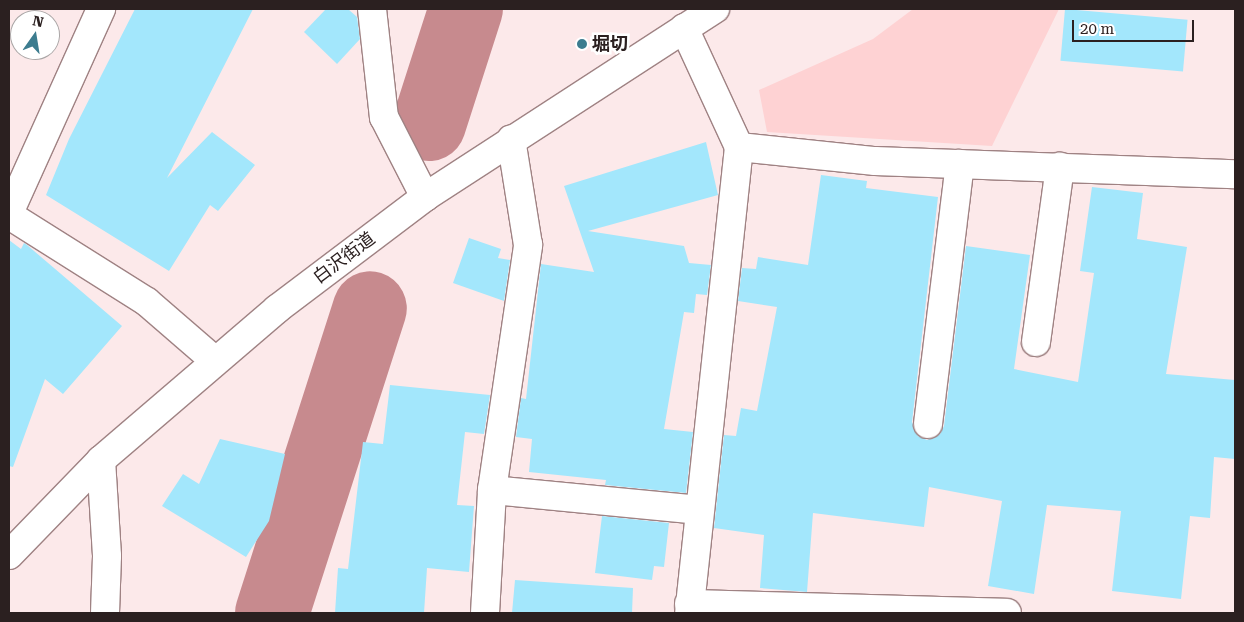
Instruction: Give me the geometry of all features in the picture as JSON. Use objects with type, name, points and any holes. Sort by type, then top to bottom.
[{"type":"street","points":[[101,9],[9,214],[148,302],[214,360]]},
{"type":"street","points":[[372,9],[384,118],[425,197]]},
{"type":"street","name":"白沢街道","points":[[9,555],[102,460],[214,360],[425,197],[511,139],[715,9]]},
{"type":"street","points":[[684,28],[739,147],[689,609],[1007,613]]},
{"type":"street","points":[[485,613],[492,490],[528,245],[511,139]]},
{"type":"street","points":[[739,147],[875,161],[1235,174]]},
{"type":"street","points":[[928,424],[960,164]]},
{"type":"street","points":[[1036,342],[1060,167]]},
{"type":"street","points":[[102,460],[107,556],[105,613]]},
{"type":"street","points":[[492,490],[699,510]]},
{"type":"shaded area","points":[[446,9],[480,9],[456,99],[408,114]]},
{"type":"shaded area","points":[[913,9],[1059,9],[992,146],[767,132],[759,90],[873,39]]},
{"type":"shaded area","points":[[373,330],[294,613],[252,613],[299,484],[315,418],[334,368],[343,350]]},
{"type":"building","points":[[135,9],[253,9],[167,178],[212,132],[255,165],[218,211],[210,205],[169,271],[46,195],[69,139]]},
{"type":"building","points":[[326,9],[348,9],[357,17],[360,39],[337,64],[304,32]]},
{"type":"building","points":[[1065,9],[1188,20],[1183,72],[1060,61]]},
{"type":"building","points":[[706,142],[718,195],[588,231],[684,246],[689,263],[711,265],[707,295],[696,294],[694,313],[684,312],[664,429],[693,432],[686,493],[605,485],[606,480],[529,472],[532,439],[516,437],[521,398],[526,399],[541,264],[594,272],[564,186]]},
{"type":"building","points":[[821,175],[867,181],[866,188],[938,197],[912,422],[918,436],[927,440],[940,434],[944,426],[966,246],[1030,255],[1014,369],[1078,382],[1094,273],[1080,271],[1092,187],[1143,193],[1137,239],[1187,247],[1166,374],[1235,380],[1235,459],[1214,457],[1210,518],[1190,516],[1181,599],[1112,591],[1121,511],[1047,505],[1034,594],[988,586],[1002,501],[929,487],[924,527],[813,513],[807,592],[760,588],[764,535],[714,528],[724,435],[736,436],[741,408],[757,411],[777,307],[738,301],[742,268],[756,269],[758,257],[808,265]]},
{"type":"building","points":[[469,238],[501,249],[498,258],[510,260],[504,301],[453,283]]},
{"type":"building","points":[[9,240],[21,249],[24,243],[27,245],[122,326],[63,394],[45,379],[13,467],[9,466]]},
{"type":"building","points":[[390,385],[490,395],[484,434],[465,432],[457,505],[474,506],[469,572],[427,568],[424,613],[335,613],[338,568],[348,569],[363,442],[383,444]]},
{"type":"building","points":[[220,439],[285,454],[269,521],[246,557],[162,506],[183,474],[199,484]]},
{"type":"building","points":[[602,516],[669,523],[664,567],[654,566],[652,580],[595,573]]},
{"type":"building","points":[[515,580],[633,588],[632,613],[512,613]]},
{"type":"waterway","points":[[429,124],[466,9]]},
{"type":"waterway","points":[[272,613],[370,308]]},
{"type":"place","name":"堀切","points":[[582,44]]}]
